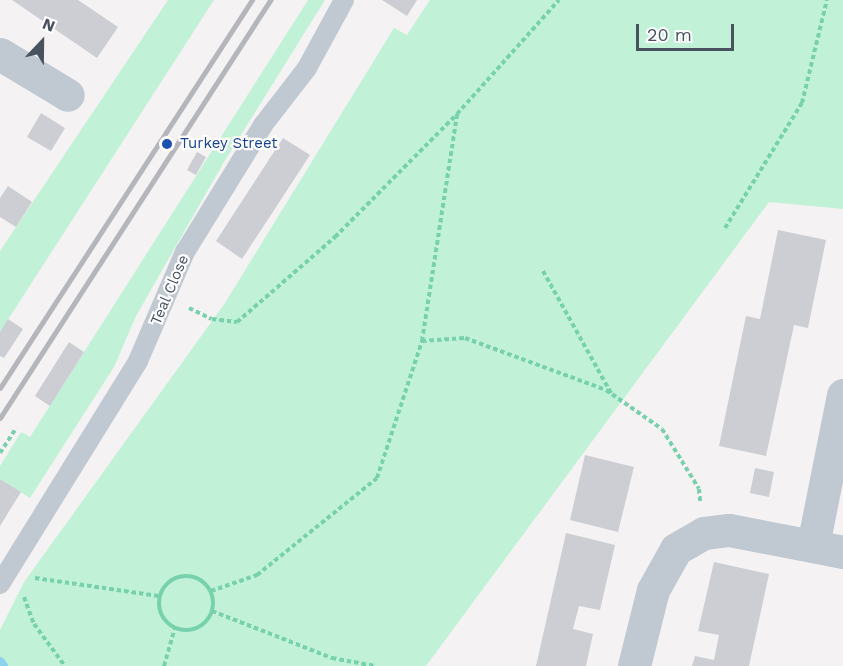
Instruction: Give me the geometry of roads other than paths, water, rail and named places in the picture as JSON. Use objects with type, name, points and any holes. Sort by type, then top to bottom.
[{"type":"street","points":[[0,54],[68,95]]},
{"type":"street","points":[[634,666],[653,590],[676,549],[704,533],[741,532],[828,548],[843,395]]},
{"type":"lane","name":"Teal Close","points":[[7,577],[138,361],[184,252],[263,125],[307,68],[344,0]]},
{"type":"waterway","points":[[0,662],[3,666]]},
{"type":"railway","points":[[0,388],[252,0]]},
{"type":"railway","points":[[0,418],[270,0]]},
{"type":"place","name":"Turkey Street","points":[[167,144]]}]
